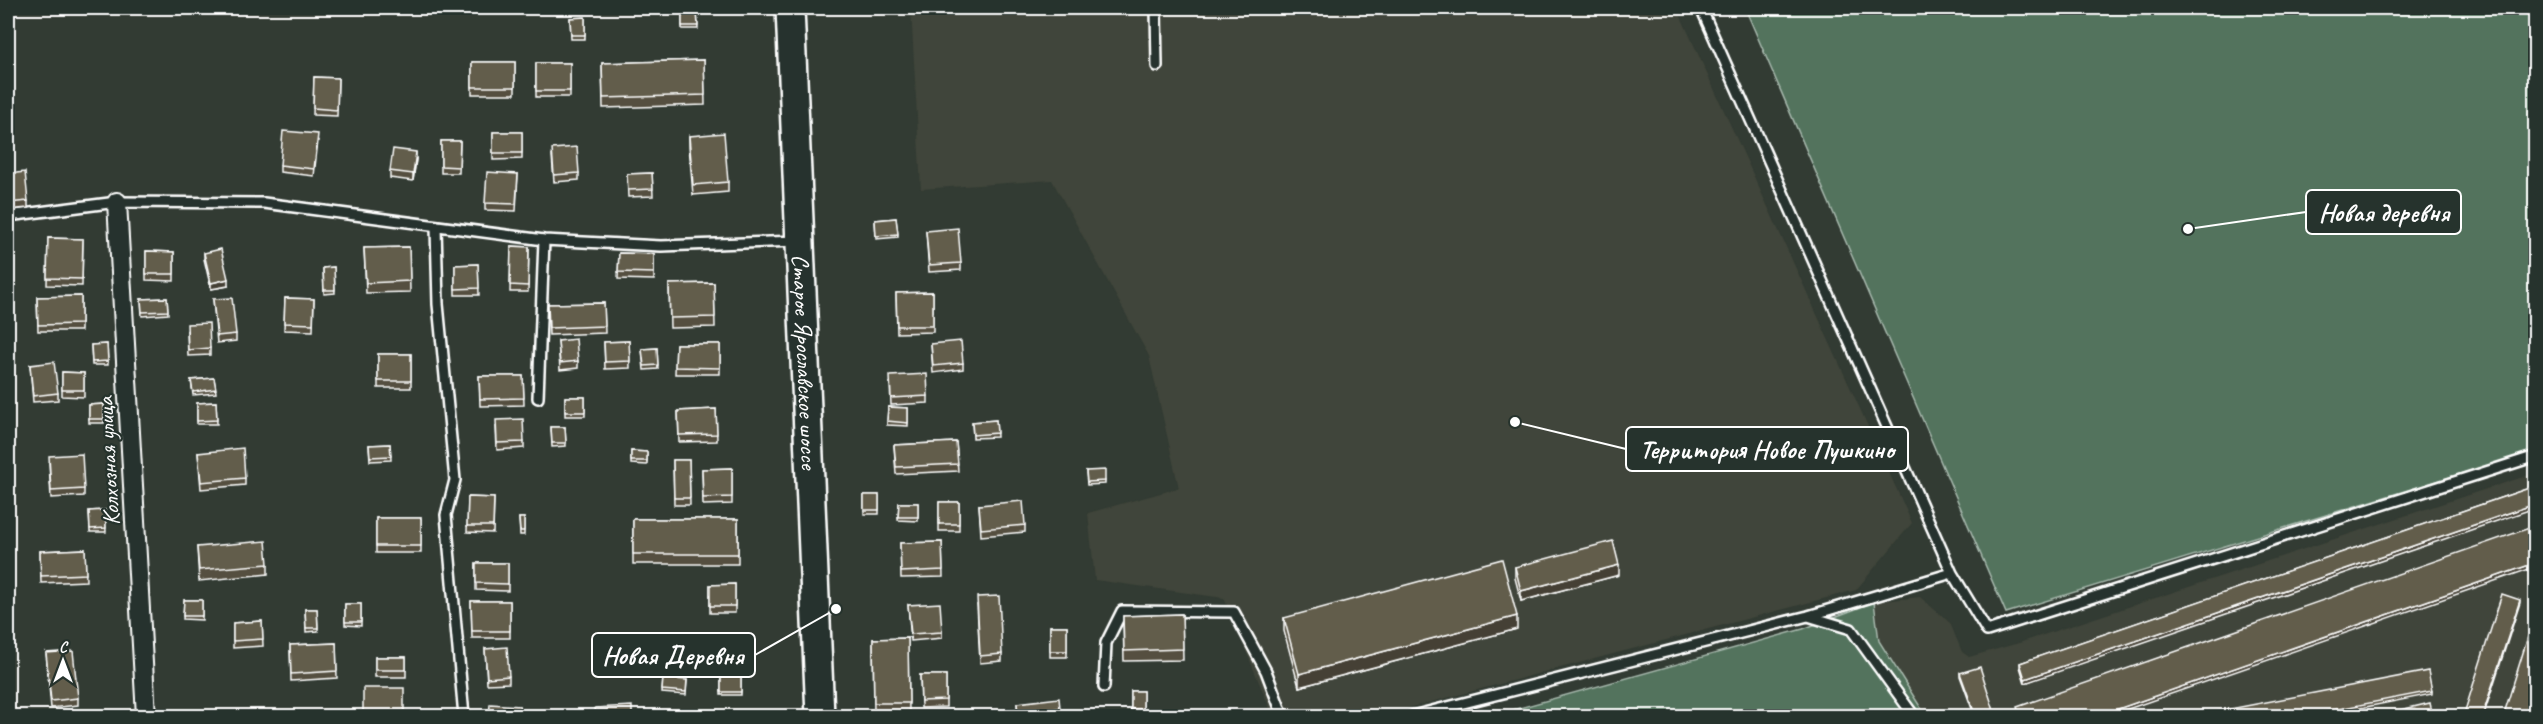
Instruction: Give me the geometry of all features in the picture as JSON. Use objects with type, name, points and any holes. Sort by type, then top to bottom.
[{"type":"main road","name":"Старое Ярославское шоссе","points":[[790,8],[820,717]]},
{"type":"street","name":"Колхозная улица","points":[[117,202],[146,717]]},
{"type":"lane","points":[[1156,8],[1157,66]]},
{"type":"lane","points":[[1701,8],[1952,573],[1987,631],[2535,456]]},
{"type":"lane","points":[[8,216],[117,202],[264,203],[544,240],[661,246],[800,241]]},
{"type":"lane","points":[[436,227],[438,304],[455,480],[446,515],[464,717]]},
{"type":"lane","points":[[538,399],[544,240]]},
{"type":"lane","points":[[1412,717],[1808,616],[1952,573]]},
{"type":"lane","points":[[1104,687],[1106,643],[1122,611],[1234,612],[1266,671],[1283,717]]},
{"type":"lane","points":[[1808,616],[1851,629],[1914,717]]},
{"type":"shaded area","points":[[911,8],[1677,8],[1912,523],[1856,590],[1378,716],[1273,716],[1224,598],[1095,580],[1088,513],[1179,488],[1149,356],[1052,180],[921,189]]},
{"type":"shaded area","points":[[2535,473],[2535,716],[1926,716],[1879,641],[1874,602],[1920,597],[1950,623],[1962,652],[1969,657],[2019,643]]},
{"type":"green space","points":[[1745,8],[2535,8],[2535,451],[2006,613]]},
{"type":"green space","points":[[1874,602],[1879,641],[1926,716],[1491,716],[1803,629]]},
{"type":"building","points":[[697,12],[698,26],[682,26],[682,13]]},
{"type":"building","points":[[585,17],[585,35],[571,35],[570,18]]},
{"type":"building","points":[[704,60],[705,95],[603,98],[602,63]]},
{"type":"building","points":[[472,62],[515,62],[515,87],[472,87]]},
{"type":"building","points":[[536,63],[570,63],[570,91],[536,91]]},
{"type":"building","points":[[314,77],[338,78],[337,110],[313,108]]},
{"type":"building","points":[[283,131],[318,134],[314,169],[280,165]]},
{"type":"building","points":[[493,132],[522,132],[522,153],[493,153]]},
{"type":"building","points":[[724,133],[728,182],[693,185],[689,136]]},
{"type":"building","points":[[441,141],[460,141],[459,167],[441,166]]},
{"type":"building","points":[[577,147],[579,173],[554,175],[552,149]]},
{"type":"building","points":[[393,149],[416,152],[413,174],[390,171]]},
{"type":"building","points":[[25,172],[28,201],[8,203],[8,174]]},
{"type":"building","points":[[487,172],[518,174],[516,204],[485,203]]},
{"type":"building","points":[[652,173],[653,189],[628,190],[627,174]]},
{"type":"building","points":[[896,218],[898,234],[876,236],[875,220]]},
{"type":"building","points":[[958,228],[961,263],[929,265],[926,231]]},
{"type":"building","points":[[48,238],[83,239],[82,279],[47,278]]},
{"type":"building","points":[[511,246],[529,247],[528,286],[510,285]]},
{"type":"building","points":[[409,247],[410,281],[366,283],[364,248]]},
{"type":"building","points":[[221,249],[228,279],[211,283],[204,253]]},
{"type":"building","points":[[146,251],[174,252],[174,274],[146,274]]},
{"type":"building","points":[[619,253],[654,254],[654,273],[618,272]]},
{"type":"building","points":[[478,264],[479,288],[455,289],[455,265]]},
{"type":"building","points":[[334,267],[335,290],[324,290],[323,268]]},
{"type":"building","points":[[714,283],[715,317],[670,318],[669,284]]},
{"type":"building","points":[[933,292],[933,326],[897,326],[896,293]]},
{"type":"building","points":[[81,296],[81,324],[38,325],[37,297]]},
{"type":"building","points":[[167,298],[168,311],[142,312],[141,299]]},
{"type":"building","points":[[232,298],[236,334],[217,336],[213,299]]},
{"type":"building","points":[[285,298],[314,299],[313,324],[284,323]]},
{"type":"building","points":[[604,303],[605,326],[549,328],[548,304]]},
{"type":"building","points":[[209,323],[210,348],[188,350],[187,324]]},
{"type":"building","points":[[576,339],[578,361],[560,363],[558,341]]},
{"type":"building","points":[[629,341],[630,361],[605,362],[604,342]]},
{"type":"building","points":[[961,341],[963,363],[933,366],[931,344]]},
{"type":"building","points":[[107,344],[108,361],[92,362],[91,345]]},
{"type":"building","points":[[676,344],[720,344],[720,368],[675,367]]},
{"type":"building","points":[[657,348],[658,365],[644,366],[642,349]]},
{"type":"building","points":[[378,354],[411,354],[411,381],[378,381]]},
{"type":"building","points":[[54,362],[58,393],[33,396],[30,365]]},
{"type":"building","points":[[62,372],[84,373],[84,390],[62,390]]},
{"type":"building","points":[[927,374],[928,396],[891,398],[890,376]]},
{"type":"building","points":[[479,376],[523,376],[524,398],[480,399]]},
{"type":"building","points":[[214,378],[216,389],[193,392],[191,380]]},
{"type":"building","points":[[565,397],[585,397],[585,412],[565,412]]},
{"type":"building","points":[[216,402],[217,420],[197,421],[197,403]]},
{"type":"building","points":[[104,404],[104,419],[89,419],[89,405]]},
{"type":"building","points":[[888,407],[908,408],[908,423],[887,421]]},
{"type":"building","points":[[716,409],[717,434],[679,435],[678,411]]},
{"type":"building","points":[[523,419],[524,442],[497,443],[496,420]]},
{"type":"building","points":[[996,420],[997,433],[973,435],[972,422]]},
{"type":"building","points":[[551,427],[565,427],[566,443],[552,443]]},
{"type":"building","points":[[956,442],[958,464],[896,467],[894,445]]},
{"type":"building","points":[[390,444],[391,456],[370,457],[369,445]]},
{"type":"building","points":[[243,448],[245,478],[201,482],[198,453]]},
{"type":"building","points":[[631,451],[647,452],[647,461],[631,461]]},
{"type":"building","points":[[82,454],[84,489],[51,491],[49,456]]},
{"type":"building","points":[[673,460],[689,460],[690,498],[674,498]]},
{"type":"building","points":[[732,468],[732,497],[703,498],[702,469]]},
{"type":"building","points":[[1105,470],[1105,481],[1087,482],[1086,471]]},
{"type":"building","points":[[2535,486],[2535,504],[2025,679],[2020,663]]},
{"type":"building","points":[[864,495],[879,495],[879,510],[864,510]]},
{"type":"building","points":[[468,497],[494,498],[493,526],[467,526]]},
{"type":"building","points":[[1023,501],[1025,525],[981,529],[979,505]]},
{"type":"building","points":[[939,502],[959,502],[959,524],[939,524]]},
{"type":"building","points":[[899,503],[918,503],[918,517],[898,517]]},
{"type":"building","points":[[105,510],[106,528],[90,529],[89,511]]},
{"type":"building","points":[[376,518],[421,518],[421,546],[376,546]]},
{"type":"building","points":[[519,518],[524,518],[524,531],[520,531]]},
{"type":"building","points":[[633,519],[738,519],[738,554],[633,554]]},
{"type":"building","points":[[2535,526],[2535,563],[2095,717],[2020,717],[2017,707]]},
{"type":"building","points":[[266,541],[268,564],[199,570],[197,547]]},
{"type":"building","points":[[1613,541],[1619,565],[1521,591],[1515,567]]},
{"type":"building","points":[[942,542],[943,570],[901,572],[900,543]]},
{"type":"building","points":[[85,549],[86,574],[41,576],[40,551]]},
{"type":"building","points":[[1502,559],[1517,616],[1299,674],[1284,618]]},
{"type":"building","points":[[476,563],[508,563],[508,584],[476,583]]},
{"type":"building","points":[[735,584],[735,606],[710,606],[710,585]]},
{"type":"building","points":[[2502,594],[2520,600],[2482,717],[2463,717]]},
{"type":"building","points":[[999,596],[1002,654],[980,656],[977,597]]},
{"type":"building","points":[[184,600],[202,600],[202,616],[183,616]]},
{"type":"building","points":[[471,601],[510,601],[510,631],[472,631]]},
{"type":"building","points":[[940,603],[942,632],[911,634],[908,605]]},
{"type":"building","points":[[345,604],[361,604],[361,622],[345,622]]},
{"type":"building","points":[[305,609],[317,609],[318,628],[306,628]]},
{"type":"building","points":[[1182,614],[1183,649],[1124,651],[1123,616]]},
{"type":"building","points":[[2535,614],[2535,717],[2503,717]]},
{"type":"building","points":[[262,621],[263,639],[233,641],[233,623]]},
{"type":"building","points":[[1050,626],[1067,626],[1067,651],[1050,651]]},
{"type":"building","points":[[908,638],[909,703],[874,703],[873,639]]},
{"type":"building","points":[[336,643],[337,671],[291,674],[290,645]]},
{"type":"building","points":[[507,647],[509,676],[487,678],[485,649]]},
{"type":"building","points":[[73,651],[78,698],[51,701],[46,653]]},
{"type":"building","points":[[375,657],[406,657],[406,670],[375,670]]},
{"type":"building","points":[[1980,667],[1996,717],[1976,717],[1960,673]]},
{"type":"building","points":[[2428,671],[2432,691],[2297,717],[2189,717]]},
{"type":"building","points":[[721,675],[741,675],[741,692],[721,692]]},
{"type":"building","points":[[920,675],[946,675],[946,700],[921,701]]},
{"type":"building","points":[[663,678],[687,680],[686,692],[662,690]]},
{"type":"building","points":[[363,688],[404,688],[404,717],[363,717]]},
{"type":"building","points":[[1131,691],[1143,691],[1143,709],[1131,709]]},
{"type":"building","points":[[1059,698],[1060,708],[1018,713],[1017,703]]},
{"type":"building","points":[[2430,703],[2433,717],[2371,717]]},
{"type":"building","points":[[490,704],[520,706],[519,717],[489,717]]},
{"type":"building","points":[[632,706],[632,717],[596,717],[595,708]]},
{"type":"building","points":[[1085,714],[1085,717],[1059,717],[1059,715]]},
{"type":"place","name":"Новая деревня","points":[[2188,229]]},
{"type":"place","name":"Территория Новое Пушкино","points":[[1515,422]]},
{"type":"place","name":"Новая Деревня","points":[[836,609]]}]
